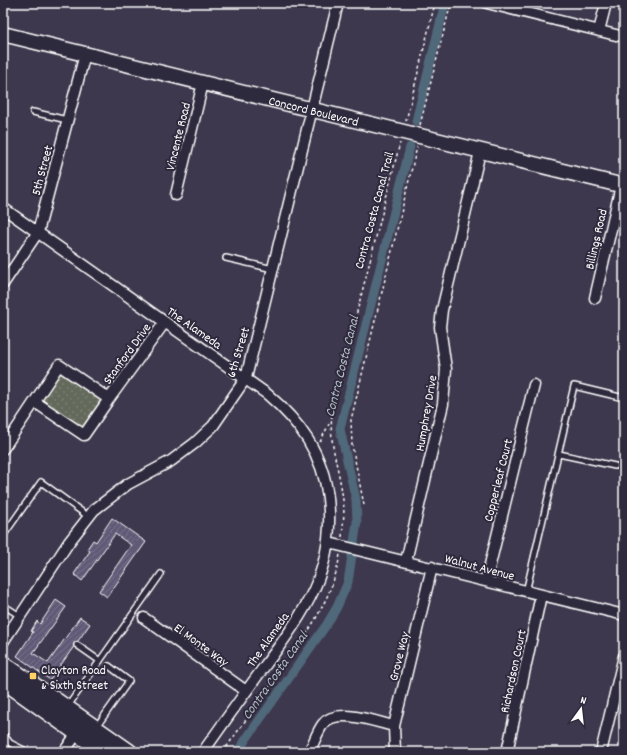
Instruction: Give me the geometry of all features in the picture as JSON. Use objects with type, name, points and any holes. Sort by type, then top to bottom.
[{"type":"main road","points":[[3,664],[129,752]]},
{"type":"main road","points":[[3,680],[104,752]]},
{"type":"street","name":"6th Street","points":[[3,642],[68,542],[89,517],[109,497],[128,484],[172,461],[195,443],[213,426],[246,378],[338,3]]},
{"type":"street","points":[[487,3],[624,37]]},
{"type":"street","points":[[599,31],[606,3]]},
{"type":"street","name":"Concord Boulevard","points":[[3,34],[623,186]]},
{"type":"street","name":"5th Street","points":[[3,284],[38,232],[85,54]]},
{"type":"street","name":"Vincente Road","points":[[176,195],[203,83]]},
{"type":"street","name":"Humphrey Drive","points":[[406,561],[443,404],[446,369],[440,333],[442,310],[480,152]]},
{"type":"street","name":"Billings Road","points":[[594,298],[623,186]]},
{"type":"street","name":"The Alameda","points":[[3,208],[246,378],[286,411],[310,442],[322,469],[326,487],[330,527],[329,543],[324,566],[308,604],[289,633],[202,752]]},
{"type":"street","name":"Stanford Drive","points":[[35,402],[84,435],[108,399],[165,322]]},
{"type":"street","name":"Stanford Drive","points":[[3,449],[59,365],[108,399]]},
{"type":"street","name":"Copperleaf Court","points":[[486,581],[534,385]]},
{"type":"street","name":"Walnut Avenue","points":[[329,543],[624,615]]},
{"type":"street","name":"Grove Way","points":[[395,752],[394,726],[432,567]]},
{"type":"street","name":"Richardson Court","points":[[507,752],[541,595]]},
{"type":"street","name":"El Monte Way","points":[[144,618],[246,691]]},
{"type":"street","points":[[601,752],[624,656]]},
{"type":"street","points":[[309,752],[323,724],[331,716],[342,715],[394,726]]},
{"type":"street","points":[[64,752],[77,733]]},
{"type":"lane","points":[[33,112],[68,120]]},
{"type":"lane","points":[[226,258],[273,269]]},
{"type":"lane","points":[[526,592],[574,386],[624,398]]},
{"type":"lane","points":[[559,454],[615,466]]},
{"type":"lane","points":[[3,536],[41,482],[89,517]]},
{"type":"lane","points":[[66,708],[161,574]]},
{"type":"lane","points":[[3,605],[20,616]]},
{"type":"lane","points":[[77,645],[100,661]]},
{"type":"lane","points":[[95,728],[129,681],[109,666]]},
{"type":"lane","points":[[3,734],[10,743],[28,752]]},
{"type":"path","name":"Contra Costa Canal Trail","points":[[223,752],[286,664],[328,597],[337,572],[344,520],[344,500],[330,437],[330,422],[346,352],[435,3]]},
{"type":"path","points":[[364,505],[352,445],[351,420],[451,3]]},
{"type":"path","name":"Contra Costa Canal Trail","points":[[315,451],[330,422]]},
{"type":"green space","points":[[59,365],[109,399],[84,435],[35,402]]},
{"type":"building","points":[[112,518],[146,542],[107,597],[99,591],[131,545],[115,534],[82,581],[74,574],[90,551],[87,549],[93,540],[96,542]]},
{"type":"building","points":[[56,600],[66,607],[33,653],[48,663],[80,617],[90,624],[50,680],[17,656],[33,632],[31,631],[37,621],[40,624]]},
{"type":"waterway","name":"Contra Costa Canal","points":[[416,121],[445,3]]},
{"type":"waterway","name":"Contra Costa Canal","points":[[237,752],[327,624],[337,607],[348,582],[357,522],[356,500],[340,429],[410,147]]},
{"type":"place","name":"Clayton Road & Sixth Street","points":[[33,676]]}]
